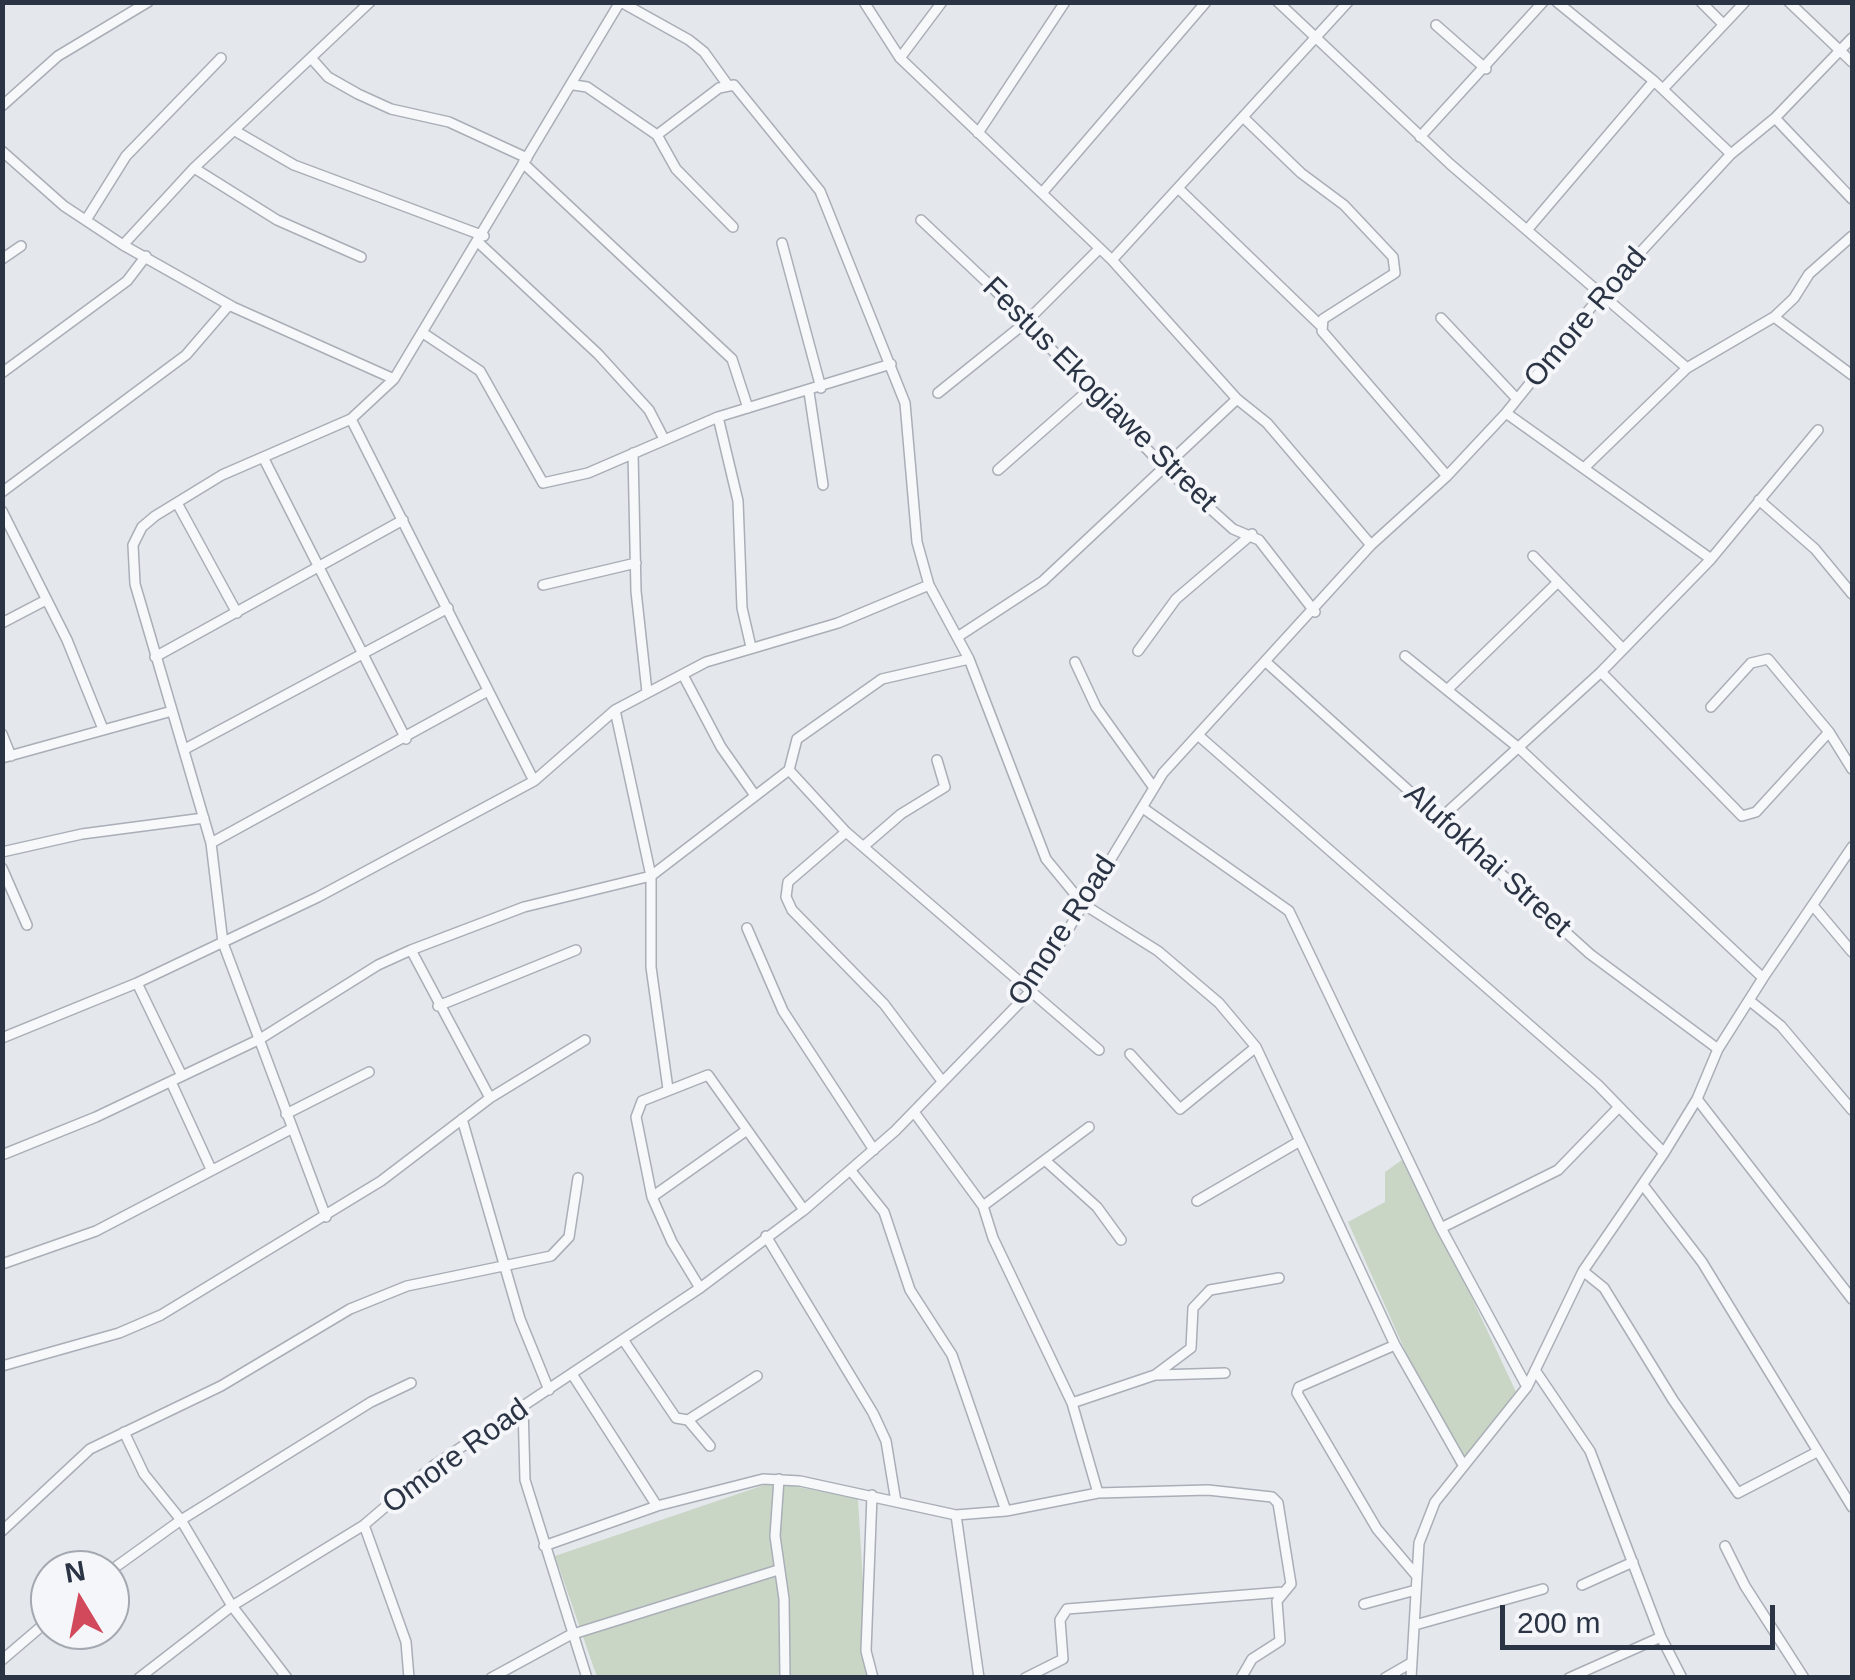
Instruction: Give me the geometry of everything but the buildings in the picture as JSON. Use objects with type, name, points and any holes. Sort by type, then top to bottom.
[{"type":"street","points":[[2,106],[58,56],[148,2]]},
{"type":"street","points":[[122,245],[194,168],[238,132],[370,2]]},
{"type":"street","points":[[326,1217],[223,943],[211,843],[186,749],[155,657],[136,584],[133,545],[142,527],[177,502],[222,475],[351,419],[394,379],[621,2],[689,40],[704,52],[727,84]]},
{"type":"street","points":[[864,2],[900,58],[1112,260],[1237,399],[1267,423],[1371,545]]},
{"type":"street","points":[[900,58],[942,2]]},
{"type":"street","points":[[978,133],[1065,2]]},
{"type":"street","points":[[1042,192],[1206,2]]},
{"type":"street","points":[[1278,2],[1420,137],[1687,368]]},
{"type":"street","points":[[1112,260],[1348,2]]},
{"type":"street","points":[[1420,137],[1543,2]]},
{"type":"street","points":[[1557,2],[1654,81],[1731,154]]},
{"type":"street","points":[[1701,2],[1723,24]]},
{"type":"street","points":[[1663,89],[1745,2]]},
{"type":"street","points":[[1790,2],[1852,62]]},
{"type":"street","points":[[1436,25],[1486,69]]},
{"type":"street","name":"Omore Road","points":[[144,1676],[232,1606],[364,1525],[433,1466],[700,1288],[804,1210],[914,1112],[1031,990],[1154,788],[1199,736],[1315,612],[1371,545],[1447,476],[1506,413],[1601,296],[1731,154],[1775,118],[1852,38]]},
{"type":"street","points":[[86,220],[126,156],[220,58]]},
{"type":"street","points":[[312,58],[328,78],[358,94],[391,109],[449,122],[525,160],[732,360],[748,408]]},
{"type":"street","points":[[1526,230],[1654,81]]},
{"type":"street","points":[[656,135],[727,84],[734,85],[820,192],[905,403],[917,542],[929,585],[969,659],[1046,860],[1083,904],[1158,951],[1218,1003],[1256,1047],[1394,1344],[1462,1463]]},
{"type":"street","points":[[574,85],[587,87],[656,135],[676,169],[733,227]]},
{"type":"street","points":[[1775,118],[1852,199]]},
{"type":"street","points":[[1245,119],[1302,173],[1344,205],[1397,266],[1394,274],[1323,319],[1320,325]]},
{"type":"street","points":[[238,132],[294,165],[481,240],[598,354],[649,410],[664,440]]},
{"type":"street","points":[[2,151],[122,245],[230,305],[394,379]]},
{"type":"street","points":[[194,168],[278,220],[361,256]]},
{"type":"street","points":[[1179,189],[1320,325],[1350,369],[1447,476]]},
{"type":"street","name":"Festus Ekogiawe Street","points":[[921,220],[1165,468],[1233,529],[1252,534],[1282,564],[1315,612]]},
{"type":"street","points":[[1584,468],[1687,368],[1774,317],[1794,298],[1808,274],[1852,236]]},
{"type":"street","points":[[782,243],[821,388]]},
{"type":"street","points":[[2,259],[22,246]]},
{"type":"street","points":[[938,393],[1025,323],[1098,250]]},
{"type":"street","points":[[2,373],[127,281],[146,256]]},
{"type":"street","points":[[2,492],[186,355],[230,305]]},
{"type":"street","points":[[1774,317],[1852,375]]},
{"type":"street","points":[[1441,318],[1517,399]]},
{"type":"street","points":[[423,334],[480,371],[542,482],[588,472],[718,417],[891,364]]},
{"type":"street","points":[[998,470],[1090,388]]},
{"type":"street","points":[[809,392],[822,485]]},
{"type":"street","points":[[959,636],[1043,580],[1237,399]]},
{"type":"street","points":[[1506,413],[1710,559]]},
{"type":"street","points":[[718,417],[738,502],[742,608],[750,647]]},
{"type":"street","points":[[351,419],[534,781]]},
{"type":"street","points":[[1442,817],[1601,672],[1710,559],[1818,430]]},
{"type":"street","points":[[633,454],[636,563],[647,692]]},
{"type":"street","points":[[264,457],[406,739]]},
{"type":"street","points":[[1759,500],[1814,549],[1852,594]]},
{"type":"street","points":[[177,502],[237,613]]},
{"type":"street","points":[[2,511],[103,729]]},
{"type":"street","points":[[155,657],[402,520]]},
{"type":"street","points":[[1138,651],[1176,600],[1252,534]]},
{"type":"street","points":[[1533,556],[1623,649]]},
{"type":"street","points":[[543,584],[636,563]]},
{"type":"street","points":[[1447,690],[1558,582]]},
{"type":"street","points":[[2,1038],[223,943],[534,781],[615,710],[706,662],[838,622],[929,585]]},
{"type":"street","points":[[2,623],[46,600]]},
{"type":"street","points":[[186,749],[448,608]]},
{"type":"street","points":[[1405,656],[1520,749],[1762,978]]},
{"type":"street","points":[[2,1155],[260,1039],[378,965],[411,950],[524,907],[651,876],[789,770],[797,739],[882,679],[969,659]]},
{"type":"street","points":[[1711,707],[1752,663],[1768,659],[1829,732],[1852,770]]},
{"type":"street","points":[[1075,662],[1096,706],[1154,788]]},
{"type":"street","name":"Alufokhai Street","points":[[1266,662],[1590,954],[1718,1049]]},
{"type":"street","points":[[1601,672],[1742,816],[1756,812],[1829,732]]},
{"type":"street","points":[[683,675],[721,748],[754,794]]},
{"type":"street","points":[[211,843],[486,692]]},
{"type":"street","points":[[615,710],[651,876],[651,967],[668,1088]]},
{"type":"street","points":[[2,734],[7,757],[172,712]]},
{"type":"street","points":[[1199,736],[1416,922],[1619,1107],[1664,1154]]},
{"type":"street","points":[[864,846],[902,814],[945,788],[937,760]]},
{"type":"street","points":[[789,770],[846,832],[1099,1050]]},
{"type":"street","points":[[1143,808],[1289,911],[1442,1228],[1527,1387]]},
{"type":"street","points":[[2,852],[82,834],[204,818]]},
{"type":"street","points":[[846,832],[788,882],[786,897],[792,910],[884,1004],[942,1081]]},
{"type":"street","points":[[1410,1678],[1419,1543],[1435,1502],[1462,1463],[1527,1387],[1582,1271],[1664,1154],[1697,1099],[1718,1049],[1852,847]]},
{"type":"street","points":[[2,868],[27,925]]},
{"type":"street","points":[[1814,908],[1852,952]]},
{"type":"street","points":[[747,928],[783,1011],[874,1150]]},
{"type":"street","points":[[411,950],[490,1098]]},
{"type":"street","points":[[438,1006],[576,950]]},
{"type":"street","points":[[136,983],[182,1076]]},
{"type":"street","points":[[1750,1001],[1782,1026],[1852,1110]]},
{"type":"street","points":[[2,1366],[119,1333],[161,1316],[326,1217],[490,1098],[585,1040]]},
{"type":"street","points":[[1130,1054],[1180,1110],[1256,1047]]},
{"type":"street","points":[[286,1114],[369,1072]]},
{"type":"street","points":[[700,1288],[672,1242],[652,1197],[638,1107],[668,1088],[708,1075],[804,1210]]},
{"type":"street","points":[[171,1082],[212,1169]]},
{"type":"street","points":[[1697,1099],[1852,1299]]},
{"type":"street","points":[[1442,1228],[1558,1170],[1619,1107]]},
{"type":"street","points":[[914,1112],[983,1206],[993,1238],[1072,1403],[1098,1493]]},
{"type":"street","points":[[462,1119],[502,1263],[549,1390]]},
{"type":"street","points":[[983,1206],[1089,1127]]},
{"type":"street","points":[[2,1264],[96,1230],[291,1129]]},
{"type":"street","points":[[652,1197],[746,1130]]},
{"type":"street","points":[[1197,1201],[1300,1141]]},
{"type":"street","points":[[1047,1162],[1097,1207],[1121,1240]]},
{"type":"street","points":[[850,1171],[884,1212],[910,1290],[952,1355],[1006,1511]]},
{"type":"street","points":[[2,1530],[90,1448],[221,1386],[350,1310],[407,1286],[502,1263],[543,1258],[562,1249],[570,1237],[578,1178]]},
{"type":"street","points":[[1643,1185],[1702,1262],[1852,1507]]},
{"type":"street","points":[[766,1236],[873,1413],[886,1441],[896,1502]]},
{"type":"street","points":[[1582,1271],[1604,1288],[1738,1493],[1816,1452]]},
{"type":"street","points":[[1155,1375],[1194,1342],[1192,1308],[1198,1299],[1210,1290],[1279,1278]]},
{"type":"street","points":[[624,1341],[676,1418],[688,1420],[710,1446]]},
{"type":"street","points":[[1394,1344],[1299,1387],[1297,1393],[1377,1529],[1416,1575]]},
{"type":"street","points":[[1536,1370],[1590,1451],[1660,1637],[1682,1678]]},
{"type":"street","points":[[1072,1403],[1155,1375],[1225,1373]]},
{"type":"street","points":[[572,1374],[656,1506]]},
{"type":"street","points":[[688,1420],[758,1376]]},
{"type":"street","points":[[130,1557],[181,1520],[371,1402],[411,1383]]},
{"type":"street","points":[[523,1405],[525,1480],[570,1635],[587,1678]]},
{"type":"street","points":[[124,1432],[144,1474],[181,1520],[232,1606],[287,1678]]},
{"type":"street","points":[[779,1480],[778,1570],[785,1678]]},
{"type":"street","points":[[544,1546],[656,1506],[738,1484],[779,1480],[872,1495],[956,1516],[1006,1511],[1098,1493],[1208,1490],[1272,1498],[1278,1503],[1290,1584],[1277,1601],[1280,1641],[1252,1660],[1241,1678]]},
{"type":"street","points":[[872,1495],[866,1651],[873,1678]]},
{"type":"street","points":[[956,1516],[979,1678]]},
{"type":"street","points":[[364,1525],[406,1642],[409,1678]]},
{"type":"street","points":[[1726,1546],[1745,1586],[1804,1678]]},
{"type":"street","points":[[1582,1585],[1633,1562]]},
{"type":"street","points":[[491,1678],[570,1635],[778,1570]]},
{"type":"street","points":[[1415,1625],[1543,1588]]},
{"type":"street","points":[[1364,1604],[1416,1590]]},
{"type":"street","points":[[1024,1678],[1063,1659],[1060,1620],[1067,1609],[1283,1592]]},
{"type":"street","points":[[2,1660],[30,1636]]},
{"type":"street","points":[[1569,1678],[1660,1637]]},
{"type":"street","points":[[1385,1678],[1411,1663]]},
{"type":"green space","points":[[1406,1157],[1516,1392],[1458,1470],[1348,1222],[1385,1202],[1385,1172]]},
{"type":"green space","points":[[773,1482],[858,1499],[867,1650],[874,1677],[597,1677],[555,1556]]}]
